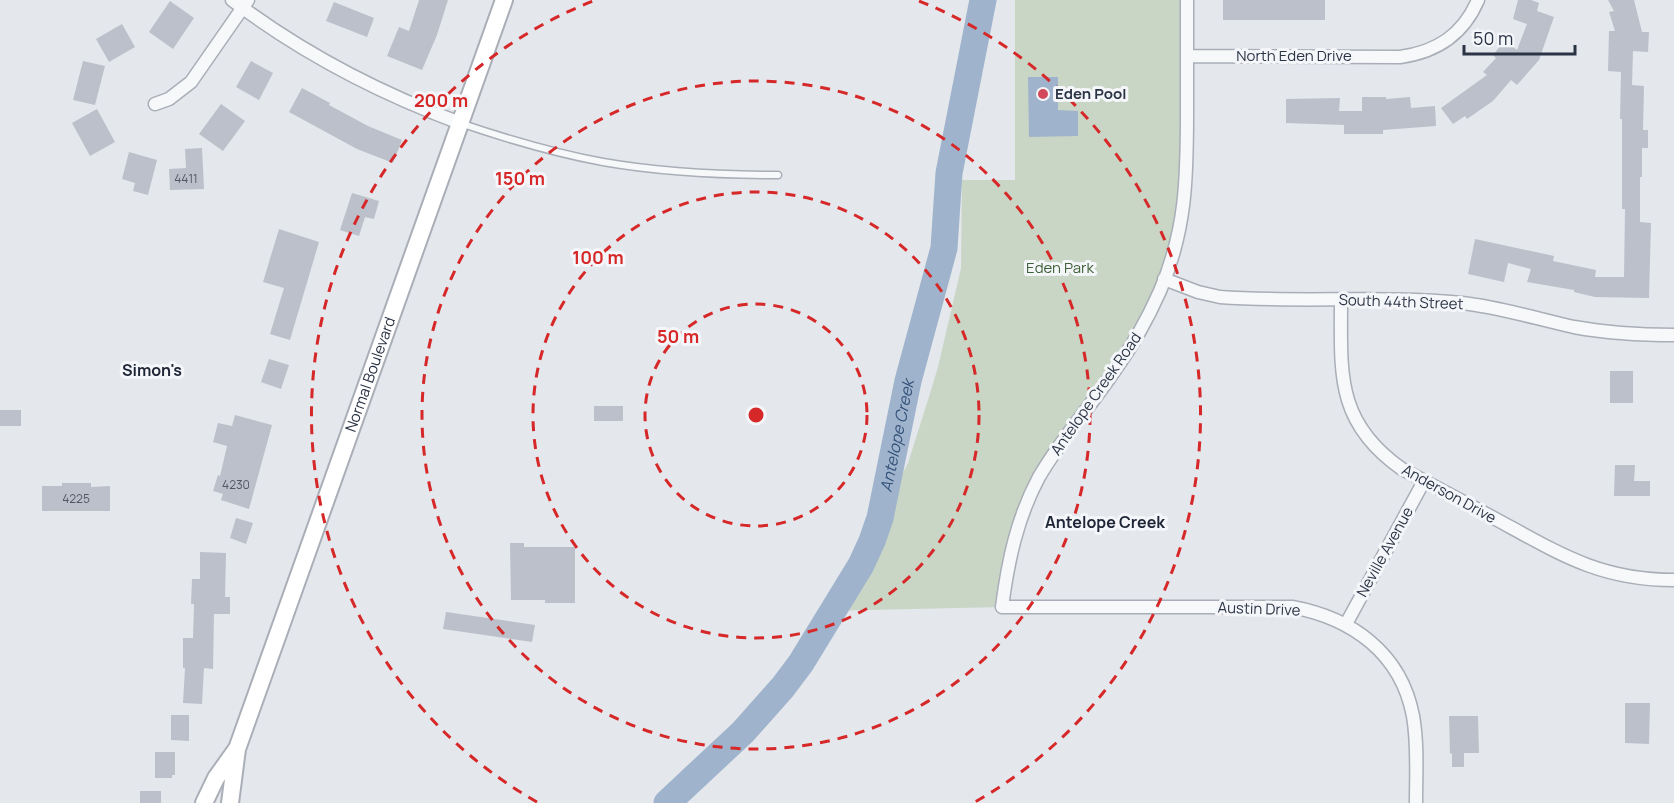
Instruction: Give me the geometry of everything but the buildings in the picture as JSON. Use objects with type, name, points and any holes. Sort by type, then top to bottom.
[{"type":"main road","name":"Normal Boulevard","points":[[230,803],[237,749],[504,0]]},
{"type":"main road","name":"Normal Boulevard","points":[[204,803],[216,778],[237,749]]},
{"type":"street","points":[[232,0],[246,4],[304,48],[353,77],[427,111],[460,123]]},
{"type":"street","name":"Antelope Creek Road","points":[[1002,607],[1006,572],[1013,541],[1039,477],[1116,369],[1140,331],[1164,279],[1180,228],[1187,180],[1187,0]]},
{"type":"street","name":"North Eden Drive","points":[[1187,56],[1400,57],[1418,54],[1436,48],[1451,38],[1464,25],[1478,0]]},
{"type":"street","points":[[155,104],[169,99],[189,84],[246,4]]},
{"type":"street","name":"South 44th Street","points":[[1164,279],[1198,292],[1220,297],[1425,300],[1502,310],[1575,327],[1621,333],[1674,336]]},
{"type":"street","name":"Anderson Drive","points":[[1341,299],[1341,370],[1344,388],[1351,411],[1370,442],[1387,458],[1424,481],[1568,558],[1598,570],[1629,577],[1674,580]]},
{"type":"street","name":"Neville Avenue","points":[[1346,624],[1424,481]]},
{"type":"street","name":"Austin Drive","points":[[1002,607],[1292,608],[1315,612],[1346,624],[1381,653],[1396,672],[1406,693],[1413,715],[1416,738],[1416,803]]},
{"type":"lane","points":[[460,123],[506,138],[605,162],[696,173],[778,175]]},
{"type":"green space","name":"Eden Park","points":[[1015,0],[1187,0],[1187,180],[1159,293],[1059,446],[1024,511],[1002,607],[822,611],[865,546],[908,463],[938,367],[961,268],[962,180],[1015,180]]},
{"type":"water","name":"Eden Pool","points":[[1028,77],[1058,77],[1058,110],[1078,111],[1078,136],[1029,137]]},
{"type":"waterway","name":"Antelope Creek","points":[[667,803],[743,732],[783,687],[801,663],[861,565],[872,541],[880,518],[908,381],[944,248],[949,173],[983,0]]},
{"type":"place","name":"Eden Pool","points":[[1043,94]]},
{"type":"district","name":"Simon's","points":[[152,370]]},
{"type":"district","name":"Antelope Creek","points":[[1105,522]]}]
